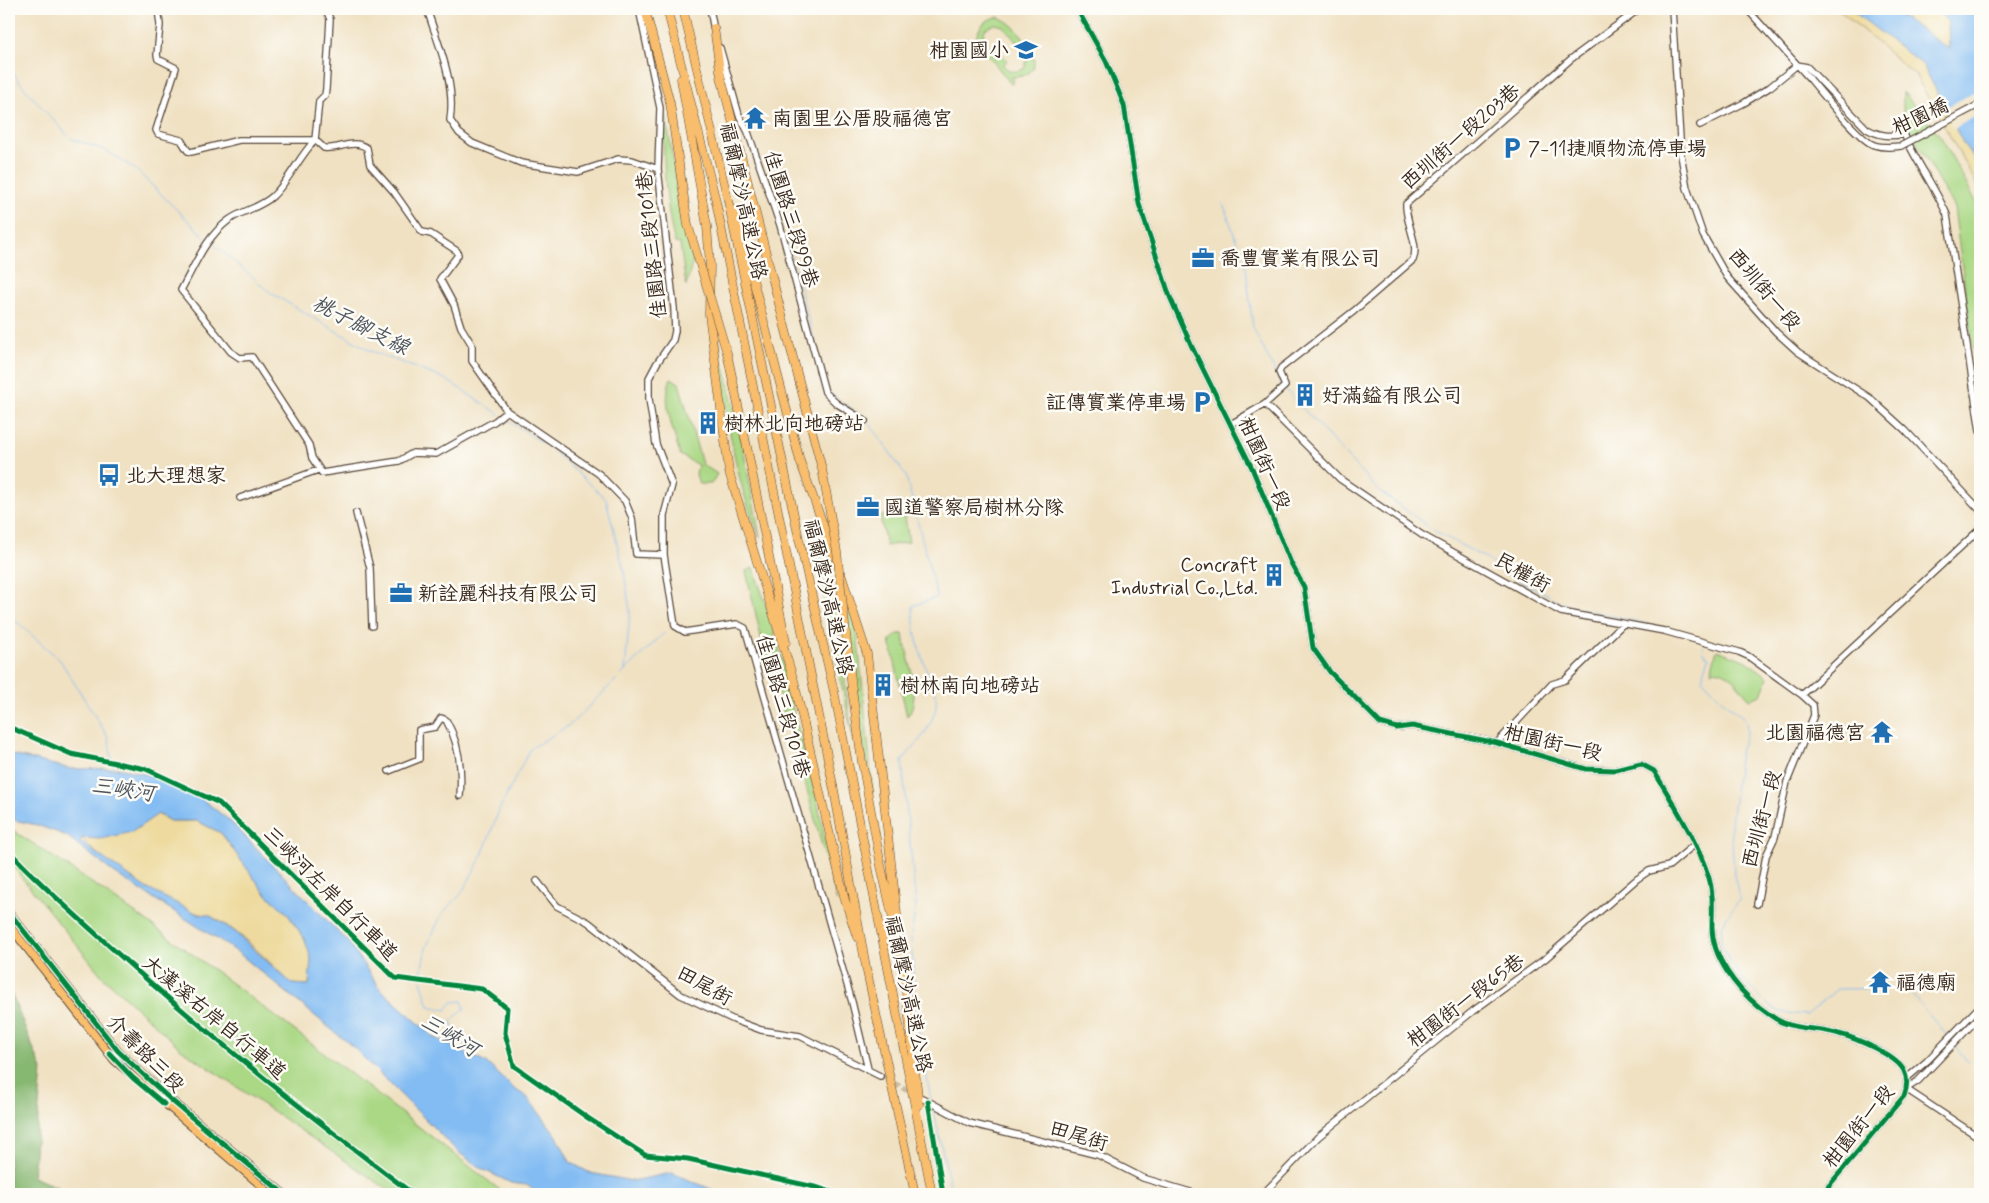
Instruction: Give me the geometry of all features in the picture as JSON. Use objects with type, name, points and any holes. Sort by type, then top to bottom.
[{"type":"highway","points":[[644,9],[670,102],[688,226],[727,353],[795,684],[845,900],[866,967]]},
{"type":"highway","name":"福爾摩沙高速公路","points":[[683,9],[701,78],[835,696],[877,920],[932,1194]]},
{"type":"highway","points":[[668,12],[707,226],[710,265],[709,314],[729,472],[795,684]]},
{"type":"highway","name":"福爾摩沙高速公路","points":[[668,12],[715,197],[832,780],[866,967],[915,1194]]},
{"type":"highway","points":[[714,28],[721,77],[822,469],[837,552],[862,762],[879,856],[903,969]]},
{"type":"highway","points":[[701,78],[800,461],[851,601],[867,654],[926,1157]]},
{"type":"main road","name":"介壽路三段","points":[[9,912],[118,1051],[171,1100],[284,1194]]},
{"type":"main road","name":"介壽路三段","points":[[9,925],[114,1060],[271,1194]]},
{"type":"street","points":[[158,9],[160,25],[158,59],[176,68],[156,130],[158,134],[181,140],[188,151],[191,152],[239,140],[314,140],[324,148],[344,144],[362,144],[367,148],[370,165],[394,192],[422,232],[431,234],[457,251],[458,255],[440,279],[454,305],[462,327],[471,341],[472,361],[508,411],[599,474],[625,501],[632,518],[636,554],[664,555]]},
{"type":"street","points":[[318,470],[308,445],[252,357],[240,358],[231,352],[181,290],[208,239],[230,220],[258,207],[271,197],[288,178],[303,153],[314,140],[317,109],[326,89],[330,19],[327,12],[321,9]]},
{"type":"street","points":[[427,9],[450,83],[452,107],[450,120],[459,133],[472,143],[521,163],[578,172],[618,159],[632,160],[658,169]]},
{"type":"street","name":"佳園路三段101巷","points":[[639,9],[660,108],[658,169],[676,331],[669,347],[653,370],[649,388],[656,444],[672,485],[664,515],[664,555],[675,626],[685,632],[738,624],[745,628],[852,1002],[868,1069]]},
{"type":"street","name":"佳園路三段99巷","points":[[710,9],[739,115],[748,132],[780,225],[825,392],[836,403],[865,421]]},
{"type":"street","name":"柑園街一段","points":[[1077,9],[1106,61],[1124,105],[1139,204],[1170,297],[1192,347],[1232,424],[1304,586],[1310,640],[1313,648],[1330,672],[1380,723],[1396,728],[1412,726],[1496,743],[1586,769],[1600,770],[1641,764],[1648,766],[1654,771],[1696,844],[1710,881],[1712,929],[1715,946],[1725,969],[1758,1006],[1784,1023],[1840,1034],[1871,1047],[1897,1062],[1904,1070],[1907,1078],[1904,1096],[1822,1194]]},
{"type":"street","name":"西圳街一段203巷","points":[[1232,424],[1265,404],[1285,386],[1279,372],[1281,368],[1354,311],[1413,260],[1415,248],[1407,222],[1406,204],[1571,59],[1639,9]]},
{"type":"street","name":"西圳街一段","points":[[1672,9],[1681,155],[1687,188],[1703,235],[1727,276],[1776,332],[1798,352],[1870,398],[1906,430],[1980,510]]},
{"type":"street","name":"柑園橋","points":[[1747,9],[1855,130],[1872,145],[1889,148],[1901,146],[1980,104]]},
{"type":"street","points":[[1700,125],[1744,104],[1770,87],[1797,65],[1808,67],[1867,129],[1877,135],[1892,137],[1904,134],[1911,151],[1935,188],[1947,214],[1980,431]]},
{"type":"street","name":"民權街","points":[[1265,404],[1340,479],[1422,535],[1561,612],[1664,631],[1748,656],[1802,695]]},
{"type":"street","points":[[240,498],[318,470],[330,473],[399,461],[418,452],[436,454],[495,421],[508,411]]},
{"type":"street","points":[[356,513],[370,568],[372,626]]},
{"type":"street","points":[[1802,695],[1980,528]]},
{"type":"street","points":[[1496,743],[1552,684],[1565,680],[1623,624]]},
{"type":"street","name":"西圳街一段","points":[[1757,904],[1766,856],[1775,838],[1787,782],[1814,715],[1813,705],[1802,695]]},
{"type":"street","points":[[389,771],[419,759],[419,730],[435,727],[441,718],[446,720],[452,730],[462,776],[460,796]]},
{"type":"street","name":"柑園街一段65巷","points":[[1263,1194],[1318,1137],[1391,1077],[1473,1011],[1546,958],[1638,880],[1650,871],[1669,866],[1696,844]]},
{"type":"street","name":"田尾街","points":[[537,881],[557,906],[588,922],[681,996],[752,1026],[800,1036],[880,1076]]},
{"type":"street","points":[[1907,1078],[1927,1061],[1980,1006]]},
{"type":"street","points":[[1980,1016],[1918,1081],[1906,1089],[1980,1138]]},
{"type":"street","name":"田尾街","points":[[922,1098],[969,1123],[1098,1155],[1143,1178],[1197,1194]]},
{"type":"green space","points":[[997,17],[1005,20],[1023,37],[1034,58],[1033,68],[1026,74],[1012,77],[1014,82],[1011,84],[976,40],[982,25],[988,20]],"holes":[[[995,24],[1003,26],[1028,56],[1024,69],[1018,71],[1008,69],[1003,65],[1007,61],[998,48],[992,52],[982,39],[985,29]]]},
{"type":"green space","points":[[661,82],[677,187],[693,261],[686,286],[680,244],[675,243],[667,203]]},
{"type":"green space","points":[[1903,92],[1941,137],[1980,209],[1980,400],[1954,208],[1923,153],[1903,123]]},
{"type":"green space","points":[[717,337],[741,437],[760,537],[742,488],[736,463],[727,414]]},
{"type":"green space","points":[[671,378],[679,383],[702,464],[717,474],[711,484],[699,484],[696,474],[698,465],[680,455],[668,407],[667,397]]},
{"type":"green space","points":[[904,511],[909,542],[886,546],[880,516]]},
{"type":"green space","points":[[828,555],[853,740],[815,557]]},
{"type":"green space","points":[[753,568],[784,666],[794,714],[818,804],[837,902],[805,782],[761,637],[746,571]]},
{"type":"green space","points":[[845,597],[857,631],[873,793],[864,754]]},
{"type":"green space","points":[[898,634],[903,634],[914,688],[912,708],[907,716],[890,641]]},
{"type":"green space","points":[[1717,650],[1747,661],[1768,677],[1761,695],[1750,699],[1728,675],[1723,672],[1711,671]]},
{"type":"green space","points":[[9,828],[137,914],[199,959],[505,1194],[398,1194],[381,1185],[181,1049],[102,976],[9,862]]},
{"type":"green space","points":[[9,988],[42,1070],[33,1177],[74,1194],[9,1194]]},
{"type":"sand","points":[[1838,9],[1980,9],[1980,190],[1916,76]]},
{"type":"sand","points":[[157,814],[170,821],[197,821],[221,833],[265,893],[287,913],[304,938],[312,958],[309,985],[292,984],[254,947],[222,922],[207,915],[198,914],[134,882],[106,862],[82,838],[104,838],[122,834]]},
{"type":"water","points":[[1850,9],[1891,9],[1949,49],[1948,22],[1935,9],[1980,9],[1980,166],[1964,145],[1923,65]]},
{"type":"water","name":"三峽河","points":[[9,754],[71,769],[118,768],[149,775],[197,795],[230,821],[349,943],[381,990],[434,1037],[488,1064],[513,1088],[527,1097],[557,1136],[570,1162],[590,1173],[632,1181],[672,1173],[723,1194],[539,1194],[527,1185],[511,1183],[482,1169],[458,1152],[353,1047],[236,951],[114,873],[67,836],[37,825],[9,819]],"holes":[[[158,814],[170,821],[197,821],[221,833],[265,893],[287,913],[304,938],[311,958],[309,985],[292,984],[234,931],[209,915],[198,914],[146,888],[80,842],[82,838],[101,839],[132,832]]]},
{"type":"pier","points":[[1980,89],[1980,114],[1953,129],[1943,109]]},
{"type":"waterway","name":"桃子腳支線","points":[[9,67],[25,89],[70,138],[107,151],[136,170],[207,239]]},
{"type":"waterway","points":[[1223,203],[1246,268],[1253,328],[1282,386]]},
{"type":"waterway","name":"桃子腳支線","points":[[210,241],[271,293],[371,351],[445,379],[499,414]]},
{"type":"waterway","points":[[788,245],[818,354]]},
{"type":"waterway","points":[[1285,389],[1377,489],[1433,530],[1485,558],[1510,576],[1569,606],[1665,628]]},
{"type":"waterway","points":[[830,393],[864,417]]},
{"type":"waterway","name":"桃子腳支線","points":[[504,418],[548,446],[606,499],[624,571],[630,611],[625,671]]},
{"type":"waterway","points":[[868,421],[906,476],[937,597],[913,606],[916,634],[936,696],[935,710],[927,729],[902,761],[916,905],[911,937],[916,1012],[931,1101]]},
{"type":"waterway","name":"三峽河","points":[[9,615],[60,660],[108,737],[113,767]]},
{"type":"waterway","name":"三峽河","points":[[471,1055],[455,1034],[451,1021],[465,1008],[462,1001],[452,1002],[446,1010],[429,1006],[420,977],[426,948],[442,914],[461,894],[481,858],[500,808],[530,749],[571,724],[664,633]]},
{"type":"waterway","points":[[1703,647],[1704,652],[1709,658],[1702,679],[1722,700],[1742,716],[1746,722],[1747,731],[1740,752],[1731,824],[1734,875],[1740,899],[1726,919],[1721,933],[1722,942],[1732,965],[1759,997],[1776,1010],[1787,1013],[1807,1015],[1837,989],[1906,988],[1948,1037]]},
{"type":"waterway","points":[[1955,1046],[1968,1062]]},
{"type":"waterway","points":[[933,1107],[952,1194]]},
{"type":"tunnel","points":[[880,1076],[914,1094]]},
{"type":"railway","points":[[9,915],[109,1044],[127,1063],[279,1194]]},
{"type":"cycle path","points":[[1077,9],[1106,61],[1124,105],[1139,204],[1170,297],[1192,347],[1252,468],[1291,563],[1304,587],[1313,648],[1330,672],[1380,723],[1397,728],[1412,726],[1497,743],[1586,769],[1615,770],[1641,764],[1654,771],[1685,823],[1704,864],[1712,890],[1712,927],[1716,949],[1727,971],[1742,991],[1777,1020],[1797,1027],[1846,1036],[1885,1054],[1900,1065],[1904,1071],[1907,1084],[1904,1096],[1822,1194]]},
{"type":"cycle path","name":"三峽河左岸自行車道","points":[[9,727],[71,754],[146,769],[219,803],[395,978],[482,989],[507,1008],[505,1033],[514,1066],[645,1155],[688,1159],[819,1188],[837,1194]]},
{"type":"cycle path","name":"大漢溪右岸自行車道","points":[[9,851],[61,903],[188,1015],[299,1106],[413,1194]]},
{"type":"cycle path","points":[[9,912],[118,1051],[171,1100],[284,1194]]},
{"type":"cycle path","points":[[109,1053],[133,1078],[164,1104]]},
{"type":"cycle path","points":[[928,1101],[943,1194]]},
{"type":"place","name":"柑園國小","points":[[1026,50]]},
{"type":"place","name":"南園里公厝股福德宮","points":[[755,118]]},
{"type":"place","name":"7-11捷順物流停車場","points":[[1512,148]]},
{"type":"place","name":"喬豊實業有限公司","points":[[1203,258]]},
{"type":"place","name":"好滿鎰有限公司","points":[[1305,395]]},
{"type":"place","name":"証傳實業停車場","points":[[1202,402]]},
{"type":"place","name":"樹林北向地磅站","points":[[708,423]]},
{"type":"place","name":"北大理想家","points":[[109,475]]},
{"type":"place","name":"國道警察局樹林分隊","points":[[868,507]]},
{"type":"place","name":"Concraft Industrial Co.,Ltd.","points":[[1274,575]]},
{"type":"place","name":"新詮麗科技有限公司","points":[[401,593]]},
{"type":"place","name":"樹林南向地磅站","points":[[883,685]]},
{"type":"place","name":"北園福德宮","points":[[1882,732]]},
{"type":"place","name":"福德廟","points":[[1880,982]]}]
